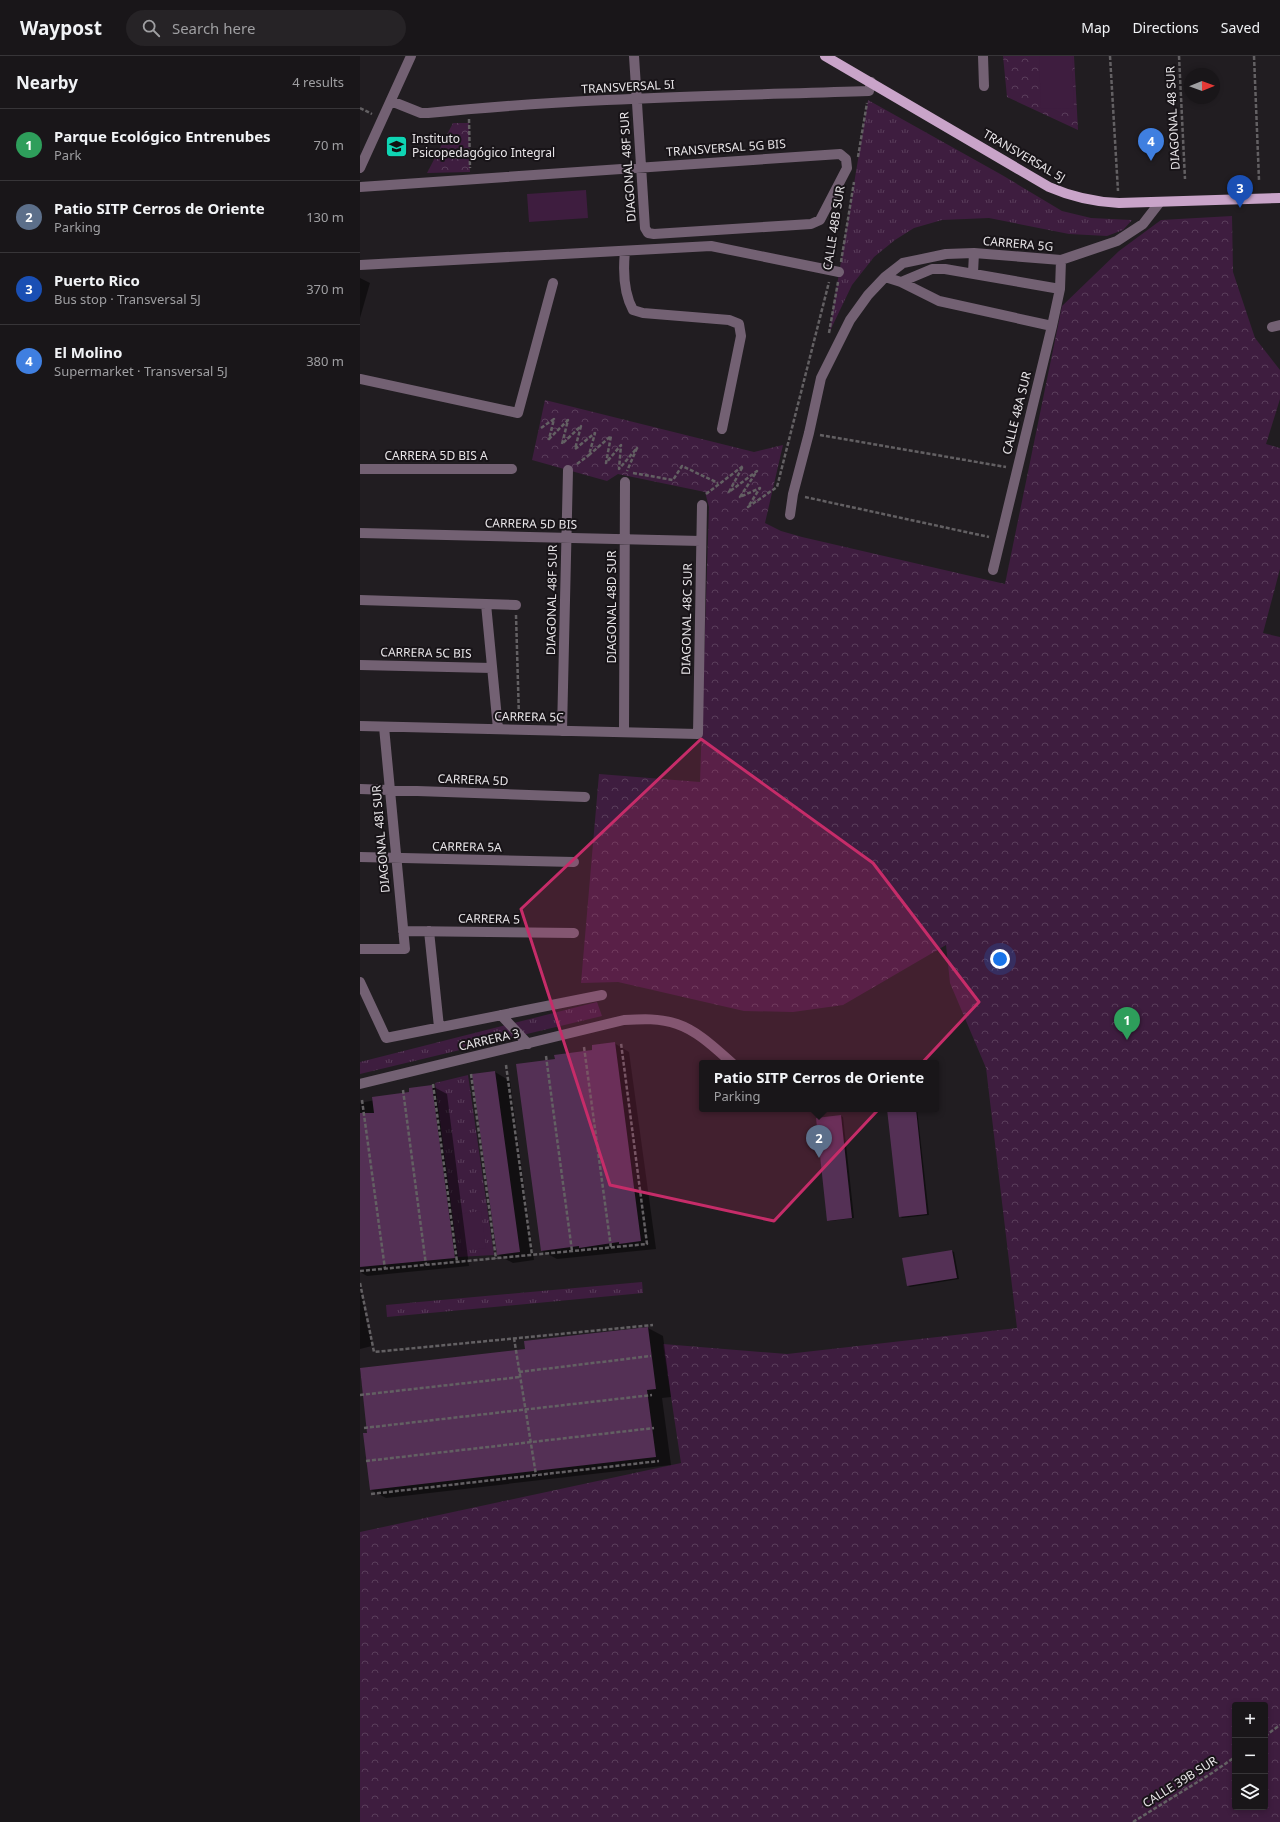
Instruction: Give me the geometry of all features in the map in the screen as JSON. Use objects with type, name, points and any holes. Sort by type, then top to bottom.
[{"type":"main road","name":"TRANSVERSAL 5J","points":[[825,56],[870,86],[1049,187],[1070,196],[1098,202],[1160,202],[1280,198]]},
{"type":"street","points":[[360,168],[411,56]]},
{"type":"street","name":"DIAGONAL 48F SUR","points":[[634,56],[645,228]]},
{"type":"street","points":[[983,56],[984,86]]},
{"type":"street","name":"TRANSVERSAL 5I","points":[[391,100],[421,113],[870,86]]},
{"type":"street","name":"TRANSVERSAL 5G BIS","points":[[360,187],[640,166],[840,154],[846,159],[846,168],[820,220],[811,224],[654,234],[648,233],[645,228]]},
{"type":"street","name":"CARRERA 5G","points":[[884,276],[903,263],[946,254],[974,253],[1061,260],[1117,241],[1144,224],[1160,202]]},
{"type":"street","points":[[360,265],[625,251],[647,248],[711,246],[836,271]]},
{"type":"street","points":[[625,251],[625,290],[627,299],[633,310],[643,313],[729,320],[739,324],[741,336],[722,429]]},
{"type":"street","points":[[973,273],[974,253]]},
{"type":"street","name":"CALLE 48A SUR","points":[[993,570],[1052,326],[1060,289],[1061,260]]},
{"type":"street","points":[[901,282],[932,269],[945,269],[1060,289]]},
{"type":"street","points":[[790,515],[793,494],[809,433],[821,378],[850,320],[884,276],[901,282],[939,301],[1052,326]]},
{"type":"street","points":[[360,379],[518,413],[553,283]]},
{"type":"street","name":"CARRERA 5D BIS A","points":[[360,469],[512,469]]},
{"type":"street","name":"DIAGONAL 48F SUR","points":[[562,731],[568,470]]},
{"type":"street","name":"DIAGONAL 48D SUR","points":[[624,732],[625,482]]},
{"type":"street","name":"DIAGONAL 48C SUR","points":[[698,734],[702,506]]},
{"type":"street","name":"CARRERA 5D BIS","points":[[360,533],[701,541]]},
{"type":"street","points":[[360,600],[516,605]]},
{"type":"street","points":[[486,604],[498,729]]},
{"type":"street","name":"CARRERA 5C BIS","points":[[360,665],[492,668]]},
{"type":"street","name":"CARRERA 5C","points":[[360,726],[698,734]]},
{"type":"street","name":"DIAGONAL 48I SUR","points":[[360,949],[405,949],[384,727]]},
{"type":"street","name":"CARRERA 5D","points":[[360,789],[585,797]]},
{"type":"street","name":"CARRERA 5A","points":[[360,857],[574,862]]},
{"type":"street","name":"CARRERA 5","points":[[403,931],[574,933]]},
{"type":"street","points":[[429,931],[439,1027]]},
{"type":"street","name":"CARRERA 3","points":[[360,982],[386,1038],[602,995]]},
{"type":"street","points":[[501,1015],[528,1044]]},
{"type":"street","name":"CARRERA 3","points":[[360,1084],[621,1021],[648,1019],[677,1024],[704,1039],[728,1060]]},
{"type":"path","points":[[1110,56],[1118,180]]},
{"type":"path","name":"DIAGONAL 48 SUR","points":[[1179,56],[1185,179]]},
{"type":"path","points":[[1254,56],[1259,180]]},
{"type":"path","points":[[858,163],[870,86]]},
{"type":"path","points":[[469,109],[471,178]]},
{"type":"path","name":"CALLE 48B SUR","points":[[828,341],[836,271],[855,178]]},
{"type":"path","points":[[702,506],[702,497],[718,483],[742,466],[729,492],[757,471],[740,497],[760,488],[748,506],[777,488],[836,271]]},
{"type":"path","points":[[541,428],[554,419],[549,439],[568,420],[562,444],[581,426],[575,449],[595,432],[589,454]]},
{"type":"path","points":[[809,433],[1017,469]]},
{"type":"path","points":[[568,470],[611,436],[606,463],[622,446],[619,469],[637,448],[627,472],[673,480],[682,466],[718,483]]},
{"type":"path","points":[[793,494],[1000,540]]},
{"type":"path","points":[[516,605],[519,730]]},
{"type":"path","points":[[360,1271],[647,1244],[621,1043]]},
{"type":"path","points":[[584,1047],[611,1248]]},
{"type":"path","points":[[546,1056],[572,1251]]},
{"type":"path","points":[[506,1065],[532,1255]]},
{"type":"path","points":[[471,1074],[496,1258]]},
{"type":"path","points":[[434,1084],[457,1262]]},
{"type":"path","points":[[403,1090],[426,1265]]},
{"type":"path","points":[[362,1100],[385,1269]]},
{"type":"path","points":[[360,1283],[361,1294],[374,1352],[654,1325]]},
{"type":"path","points":[[514,1338],[536,1475]]},
{"type":"path","points":[[519,1372],[651,1356]]},
{"type":"path","points":[[360,1395],[520,1377]]},
{"type":"path","points":[[364,1428],[652,1395]]},
{"type":"path","points":[[366,1461],[654,1428]]},
{"type":"path","points":[[372,1494],[659,1461]]},
{"type":"path","points":[[1268,1734],[1280,1725]]},
{"type":"path","name":"CALLE 39B SUR","points":[[1133,1822],[1232,1759]]},
{"type":"highlighted area","points":[[701,739],[873,863],[979,1002],[774,1221],[610,1185],[521,909]]},
{"type":"green space","points":[[1003,56],[1074,56],[1078,130],[1007,97]]},
{"type":"green space","points":[[1039,56],[1072,56],[1074,108],[1041,109]]},
{"type":"green space","points":[[868,100],[1002,175],[1062,211],[1091,218],[1132,220],[1123,230],[1107,236],[1069,234],[989,218],[942,220],[914,228],[895,240],[874,257],[852,285],[829,333]]},
{"type":"green space","points":[[453,123],[469,123],[470,172],[427,173]]},
{"type":"green space","points":[[586,190],[588,218],[529,222],[527,194]]},
{"type":"green space","points":[[1232,216],[1233,272],[1255,338],[1280,370],[1280,399],[1266,444],[1280,448],[1280,569],[1263,633],[1280,637],[1280,1822],[360,1822],[360,1532],[681,1463],[663,1344],[787,1354],[1017,1328],[986,1068],[950,983],[946,945],[843,1005],[793,1012],[744,1011],[618,982],[581,983],[599,774],[700,782],[709,507],[705,492],[618,474],[607,481],[532,460],[545,400],[754,452],[783,445],[765,523],[781,531],[802,537],[1005,584],[1062,306],[1119,251],[1161,220]]},
{"type":"green space","points":[[597,1002],[602,1016],[360,1074],[360,1062]]},
{"type":"green space","points":[[468,1075],[494,1255],[458,1257],[435,1083]]},
{"type":"green space","points":[[481,1211],[486,1248],[462,1251],[458,1214]]},
{"type":"green space","points":[[642,1282],[643,1293],[387,1317],[386,1305]]},
{"type":"building","points":[[615,1042],[641,1241],[541,1251],[516,1064],[555,1059],[554,1055],[592,1050],[592,1045]]},
{"type":"building","points":[[495,1071],[520,1252],[497,1255],[472,1074]]},
{"type":"building","points":[[432,1085],[455,1258],[360,1267],[360,1113],[374,1113],[372,1097],[409,1092],[409,1088]]},
{"type":"building","points":[[887,1112],[916,1112],[927,1214],[899,1217]]},
{"type":"building","points":[[841,1115],[852,1218],[827,1221],[816,1118]]},
{"type":"building","points":[[952,1250],[957,1278],[907,1286],[902,1258]]},
{"type":"building","points":[[648,1327],[656,1389],[647,1390],[656,1457],[370,1490],[363,1433],[367,1433],[360,1368],[525,1349],[524,1341]]},
{"type":"place","name":"Instituto Psicopedagógico Integral","points":[[396,146]]},
{"type":"place","name":"El Molino","points":[[1151,161]]},
{"type":"place","name":"Puerto Rico","points":[[1240,208]]},
{"type":"place","name":"Parque Ecológico Entrenubes","points":[[1127,1040]]},
{"type":"place","name":"Patio SITP Cerros de Oriente","points":[[819,1158]]}]
